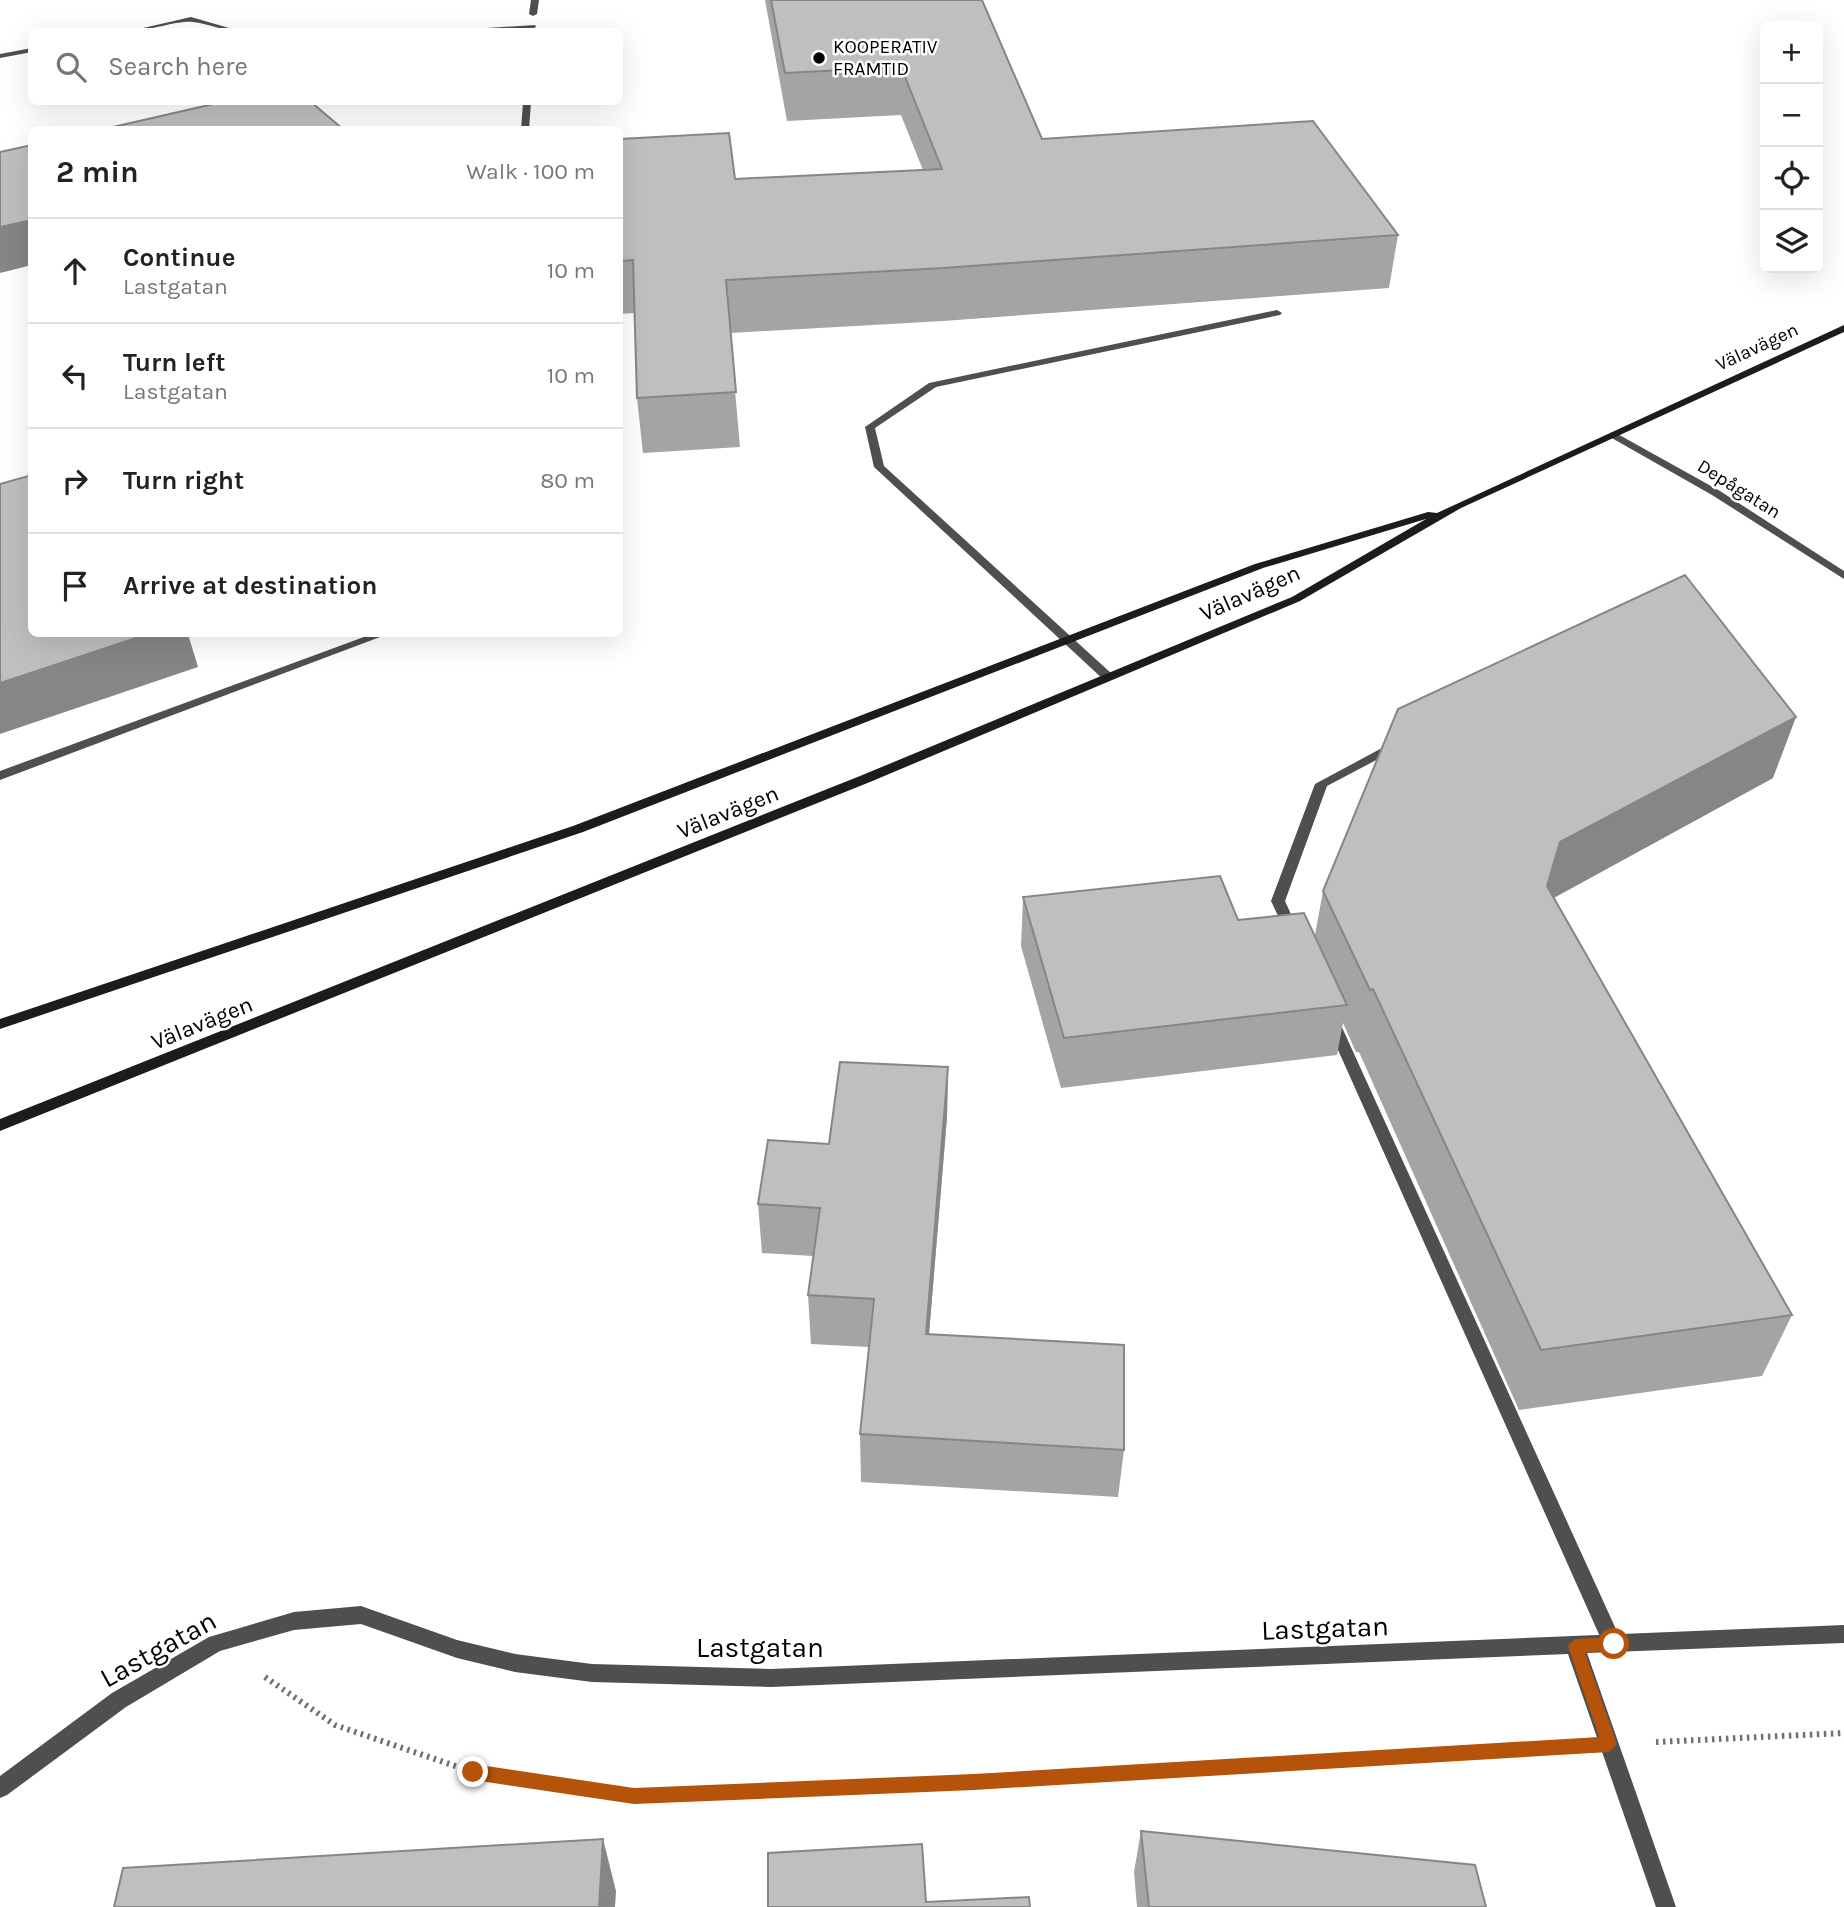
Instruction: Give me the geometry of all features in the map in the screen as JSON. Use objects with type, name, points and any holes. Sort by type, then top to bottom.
[{"type":"main road","name":"Välavägen","points":[[0,1125],[865,779],[1296,599],[1457,506],[1844,328]]},
{"type":"main road","name":"Välavägen","points":[[0,1024],[578,829],[1259,566],[1457,506]]},
{"type":"street","points":[[532,28],[535,0]]},
{"type":"street","points":[[148,28],[191,19],[225,28]]},
{"type":"street","points":[[0,57],[28,51]]},
{"type":"street","points":[[525,126],[527,105]]},
{"type":"street","points":[[1108,677],[879,467],[870,427],[933,384],[1277,313]]},
{"type":"street","name":"Depågatan","points":[[1614,435],[1716,493],[1844,576]]},
{"type":"street","points":[[0,776],[374,637]]},
{"type":"street","points":[[1300,951],[1278,901],[1321,784],[1405,740]]},
{"type":"street","points":[[1329,1014],[1614,1644]]},
{"type":"street","name":"Lastgatan","points":[[0,1788],[119,1700],[216,1643],[294,1620],[361,1615],[457,1649],[515,1664],[592,1673],[771,1678],[1844,1634]]},
{"type":"street","points":[[1575,1646],[1666,1907]]},
{"type":"path","points":[[216,1643],[335,1726],[473,1772],[634,1796],[988,1782],[1609,1744],[1844,1733]]},
{"type":"building","points":[[771,0],[982,0],[1042,139],[1313,121],[1398,235],[944,268],[726,280],[736,392],[637,398],[633,260],[623,261],[623,139],[729,133],[735,179],[942,169],[901,67],[785,73]]},
{"type":"building","points":[[209,105],[315,105],[339,126],[117,126]]},
{"type":"building","points":[[28,146],[28,221],[0,227],[0,152]]},
{"type":"building","points":[[28,476],[28,637],[139,637],[0,683],[0,484]]},
{"type":"building","points":[[1685,575],[1796,717],[1560,842],[1547,886],[1792,1315],[1541,1350],[1373,989],[1370,990],[1323,891],[1398,709]]},
{"type":"building","points":[[1220,876],[1238,920],[1304,913],[1347,1005],[1064,1038],[1023,897]]},
{"type":"building","points":[[840,1062],[948,1067],[926,1334],[1124,1345],[1124,1450],[860,1434],[874,1299],[808,1295],[820,1208],[758,1204],[768,1140],[829,1144]]},
{"type":"building","points":[[1141,1831],[1475,1865],[1486,1907],[1149,1907]]},
{"type":"building","points":[[603,1839],[599,1907],[114,1907],[123,1868]]},
{"type":"building","points":[[922,1844],[926,1902],[1029,1897],[1030,1907],[768,1907],[768,1853]]},
{"type":"place","name":"KOOPERATIV FRAMTID","points":[[819,58]]},
{"type":"route","points":[[473,1772],[634,1796],[974,1782],[1609,1744],[1575,1646],[1614,1644]]}]
